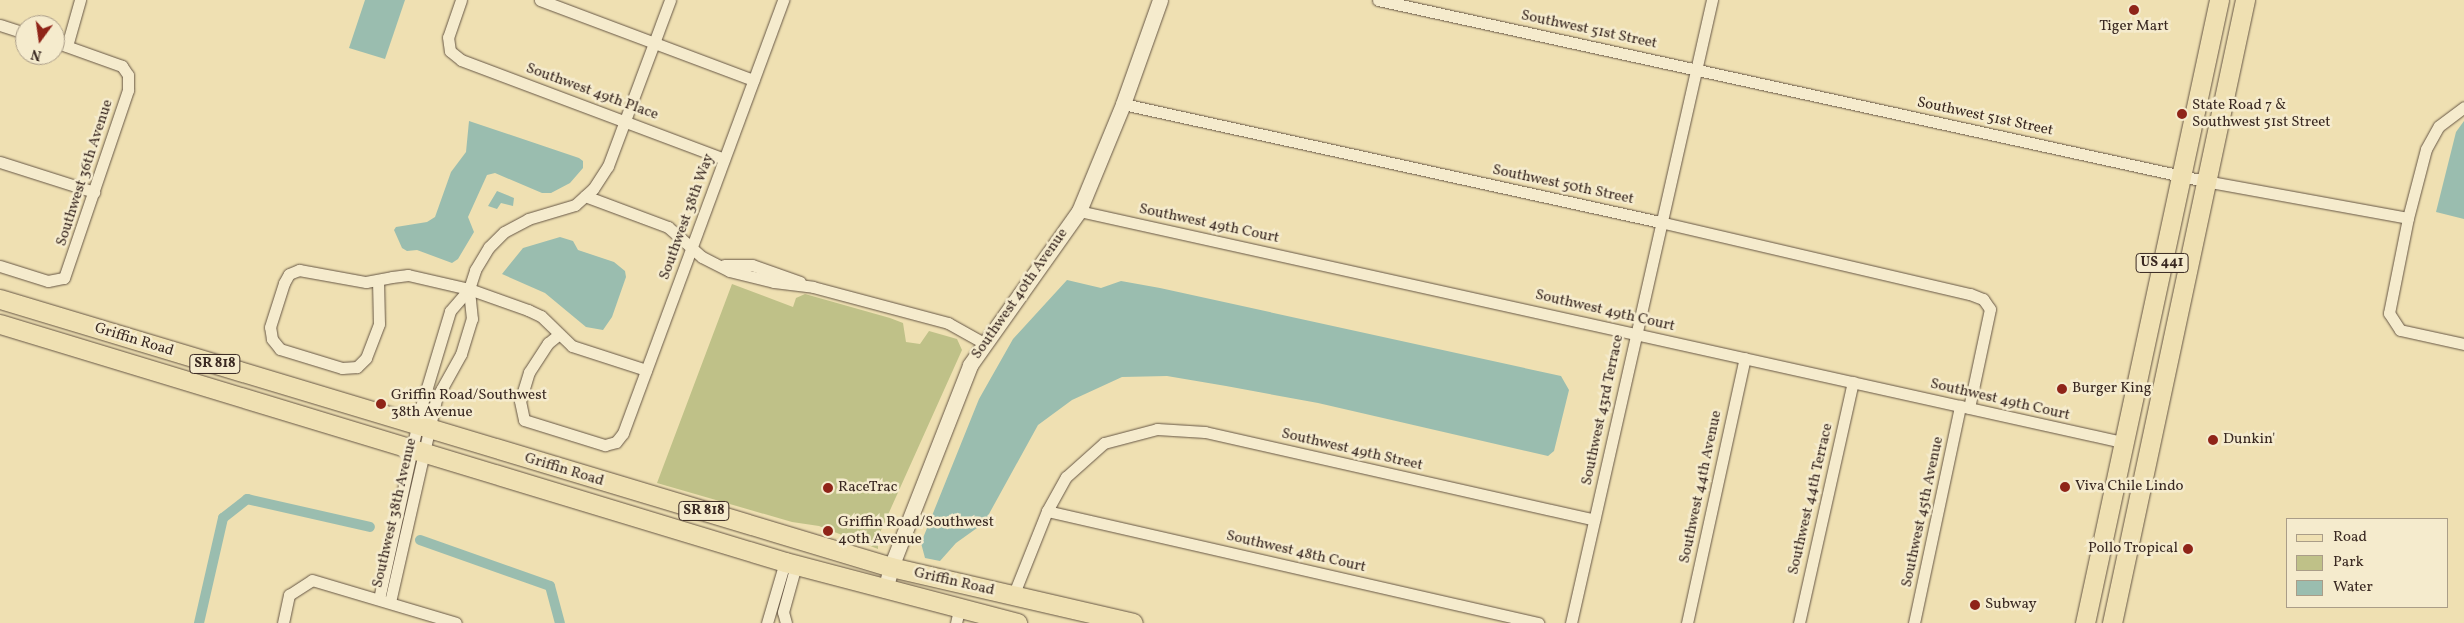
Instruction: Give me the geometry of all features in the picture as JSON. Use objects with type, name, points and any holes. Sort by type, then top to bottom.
[{"type":"main road","name":"US 441","points":[[2085,623],[2219,0]]},
{"type":"main road","name":"US 441","points":[[2112,623],[2245,0]]},
{"type":"main road","name":"Griffin Road","points":[[0,299],[891,567],[1134,623]]},
{"type":"main road","name":"Griffin Road","points":[[0,324],[791,564],[885,590],[957,616],[1017,623]]},
{"type":"main road","points":[[2130,409],[2136,430],[2150,445]]},
{"type":"main road","points":[[2123,442],[2138,458],[2142,483]]},
{"type":"street","points":[[67,46],[80,0]]},
{"type":"street","name":"Southwest 49th Place","points":[[461,0],[448,37],[450,51],[461,60],[626,120],[724,159]]},
{"type":"street","points":[[540,0],[654,41],[753,80]]},
{"type":"street","name":"Southwest 38th Avenue","points":[[423,427],[461,354],[472,319],[469,289],[475,270],[489,247],[504,232],[528,219],[576,205],[608,166],[670,0]]},
{"type":"street","name":"Southwest 38th Way","points":[[558,335],[548,343],[529,372],[520,401],[524,420],[532,425],[604,445],[616,442],[623,433],[781,0]]},
{"type":"street","name":"Southwest 40th Avenue","points":[[885,590],[891,567],[956,396],[984,343],[1080,210],[1123,104],[1160,0]]},
{"type":"street","name":"Southwest 51st Street","points":[[1378,0],[2205,181],[2408,218]]},
{"type":"street","name":"Southwest 43rd Terrace","points":[[1571,623],[1660,222],[1698,69],[1712,0]]},
{"type":"street","points":[[0,25],[15,30]]},
{"type":"street","name":"Southwest 36th Avenue","points":[[0,266],[48,281],[64,278],[128,90],[128,75],[116,63],[67,46]]},
{"type":"street","name":"Southwest 50th Street","points":[[1123,104],[1660,222],[1970,294],[1982,299],[1990,309]]},
{"type":"street","points":[[2464,107],[2439,126],[2426,149],[2408,218],[2389,313],[2400,330],[2464,344]]},
{"type":"street","points":[[0,162],[94,192]]},
{"type":"street","points":[[585,196],[668,227],[692,248],[729,271],[774,282],[813,287],[948,324],[984,343]]},
{"type":"street","name":"Southwest 49th Court","points":[[1080,210],[2123,442]]},
{"type":"street","points":[[378,280],[379,324],[366,358],[357,367],[342,368],[280,349],[272,338],[270,327],[290,274],[299,270],[358,282],[408,276],[469,289],[541,316],[558,335],[572,346],[646,370]]},
{"type":"street","name":"Southwest 38th Avenue","points":[[384,601],[450,311],[469,289]]},
{"type":"street","name":"Southwest 45th Avenue","points":[[1914,623],[1990,309]]},
{"type":"street","name":"Southwest 44th Avenue","points":[[1686,623],[1745,358]]},
{"type":"street","name":"Southwest 44th Terrace","points":[[1799,623],[1853,382]]},
{"type":"street","name":"Southwest 49th Street","points":[[1047,511],[1066,477],[1104,443],[1157,429],[1205,432],[1594,520]]},
{"type":"street","points":[[1013,596],[1047,511]]},
{"type":"street","name":"Southwest 48th Court","points":[[1047,511],[1538,623]]},
{"type":"street","points":[[767,623],[791,564]]},
{"type":"street","points":[[786,623],[783,612],[791,564]]},
{"type":"street","points":[[283,623],[289,595],[300,585],[312,580],[456,623]]},
{"type":"green space","points":[[732,284],[793,307],[796,298],[805,294],[890,318],[903,323],[906,342],[920,344],[929,331],[957,339],[962,350],[878,537],[878,549],[819,526],[792,522],[657,483]]},
{"type":"water","points":[[365,0],[405,0],[385,59],[349,48]]},
{"type":"water","points":[[469,121],[579,158],[583,161],[583,168],[570,183],[551,193],[542,193],[495,173],[487,175],[468,217],[474,232],[458,259],[452,263],[417,250],[407,251],[402,248],[394,230],[396,227],[427,222],[435,217],[451,172],[466,152]]},
{"type":"water","points":[[2464,121],[2464,219],[2436,212],[2456,132]]},
{"type":"water","points":[[497,191],[514,198],[513,206],[501,203],[497,209],[488,206]]},
{"type":"water","points":[[560,237],[573,241],[578,250],[614,262],[625,271],[626,277],[612,317],[603,330],[586,327],[545,293],[502,274],[523,248]]},
{"type":"water","points":[[1067,280],[1101,288],[1121,281],[1160,288],[1561,376],[1569,390],[1554,451],[1548,456],[1318,403],[1226,386],[1167,376],[1122,377],[1072,400],[1038,425],[984,523],[956,543],[940,561],[925,558],[921,543],[979,399],[1013,339]]},
{"type":"waterway","points":[[199,623],[223,518],[247,499],[370,527]]},
{"type":"waterway","points":[[420,540],[550,586],[560,623]]},
{"type":"place","name":"Tiger Mart","points":[[2134,10]]},
{"type":"place","name":"State Road 7 & Southwest 51st Street","points":[[2182,114]]},
{"type":"place","name":"Burger King","points":[[2062,389]]},
{"type":"place","name":"Griffin Road/Southwest 38th Avenue","points":[[381,404]]},
{"type":"place","name":"Dunkin'","points":[[2213,440]]},
{"type":"place","name":"Viva Chile Lindo","points":[[2065,487]]},
{"type":"place","name":"RaceTrac","points":[[828,488]]},
{"type":"place","name":"Griffin Road/Southwest 40th Avenue","points":[[828,531]]},
{"type":"place","name":"Pollo Tropical","points":[[2188,549]]},
{"type":"place","name":"Subway","points":[[1975,605]]}]
